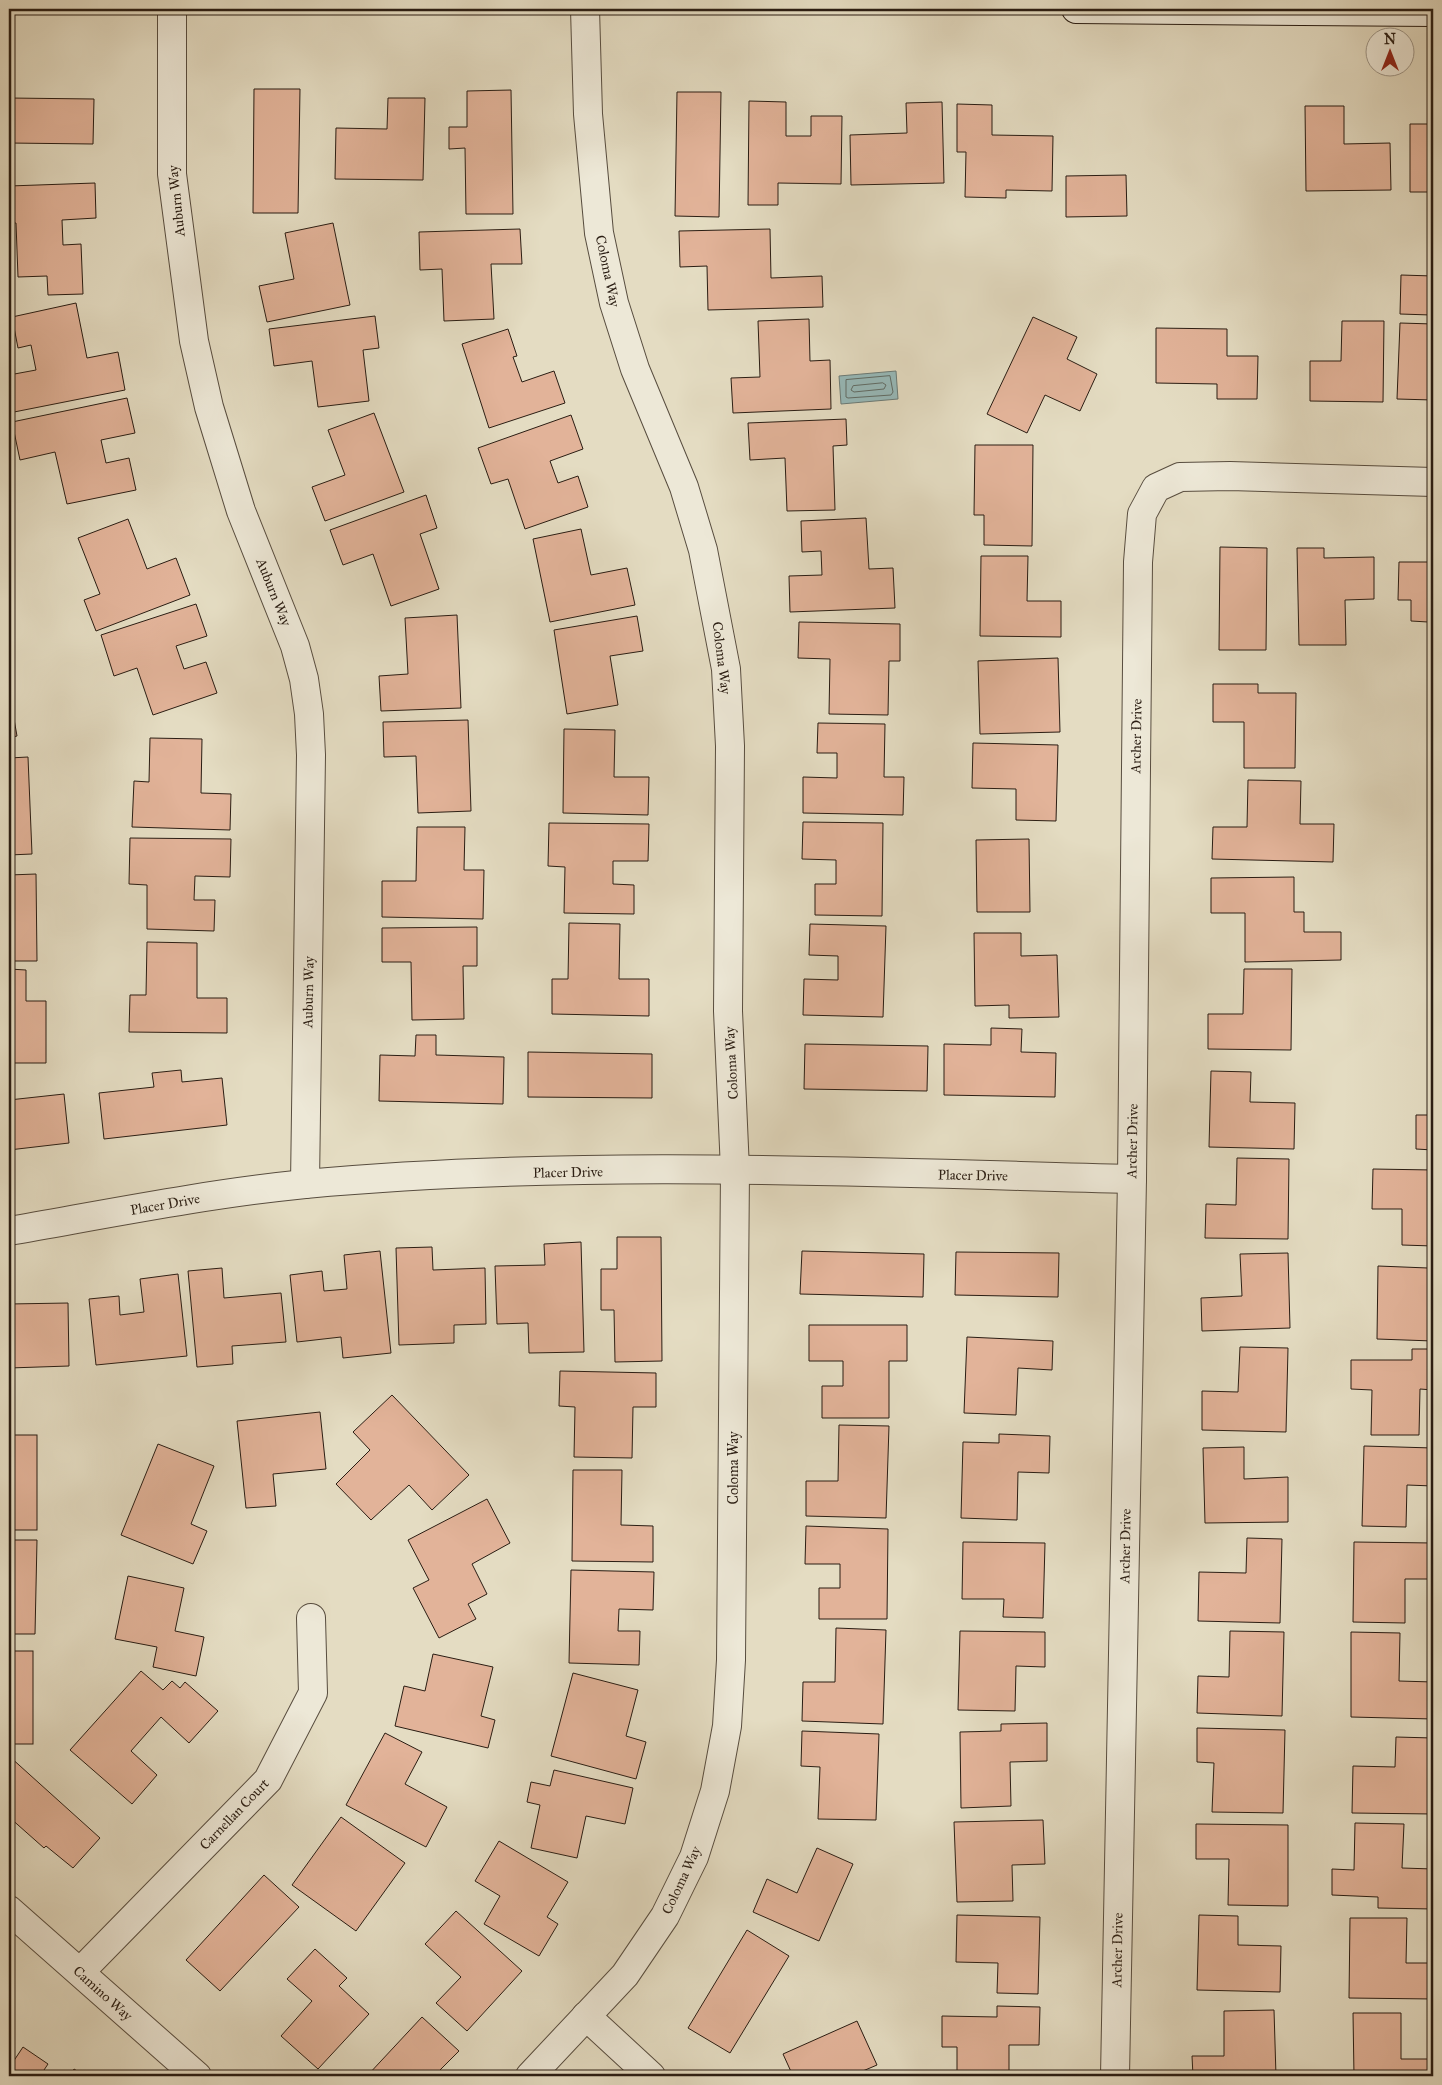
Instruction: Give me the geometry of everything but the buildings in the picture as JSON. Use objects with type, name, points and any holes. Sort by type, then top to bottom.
[{"type":"street","name":"Auburn Way","points":[[172,9],[172,174],[194,341],[209,407],[240,511],[296,646],[304,679],[308,714],[311,755],[304,1184]]},
{"type":"street","name":"Coloma Way","points":[[530,2076],[625,1975],[665,1916],[694,1857],[715,1791],[725,1735],[731,1660],[736,1170],[728,1011],[730,746],[726,669],[703,550],[684,487],[635,369],[614,303],[601,242],[592,168],[588,123],[585,9]]},
{"type":"street","points":[[1076,9],[1433,12]]},
{"type":"street","name":"Archer Drive","points":[[1115,2076],[1132,1179],[1138,562],[1142,514],[1156,488],[1180,477],[1433,482]]},
{"type":"street","name":"Placer Drive","points":[[9,1231],[226,1194],[304,1184],[490,1174],[736,1170],[1132,1179]]},
{"type":"street","name":"Carnellan Court","points":[[80,1972],[268,1780],[313,1693],[311,1618]]},
{"type":"street","name":"Camino Way","points":[[9,1910],[197,2076]]},
{"type":"street","points":[[586,2016],[651,2076]]},
{"type":"water","points":[[896,371],[898,399],[841,404],[839,376]]}]
